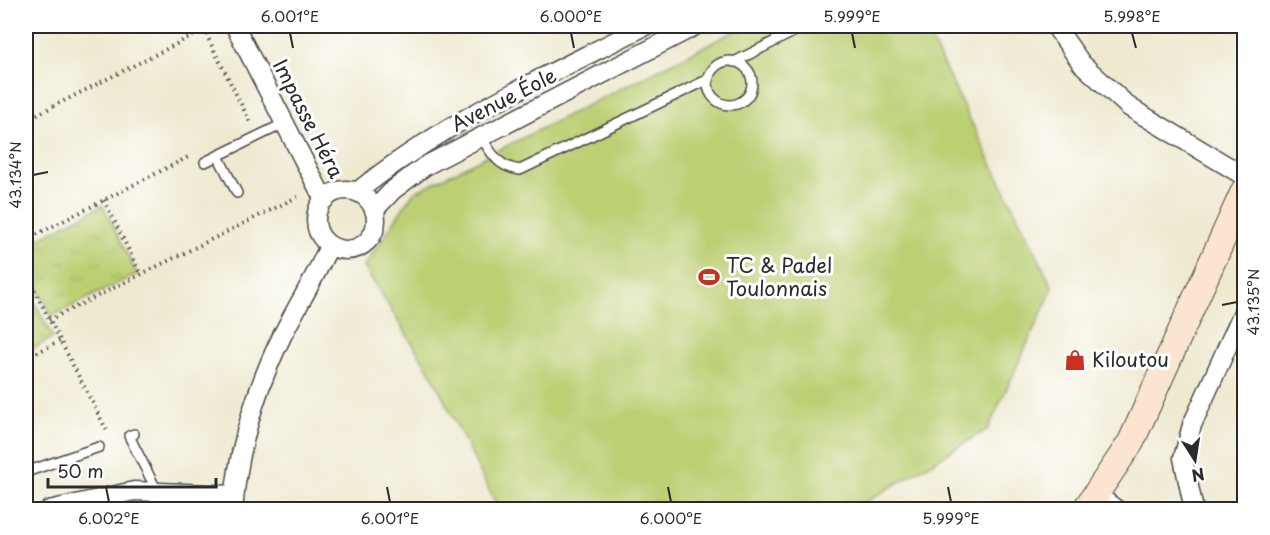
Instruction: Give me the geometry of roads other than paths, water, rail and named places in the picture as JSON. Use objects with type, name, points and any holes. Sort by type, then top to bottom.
[{"type":"main road","points":[[1100,505],[1245,191]]},
{"type":"street","name":"Impasse Héra","points":[[235,26],[321,194]]},
{"type":"street","name":"Avenue Éole","points":[[357,192],[409,152],[463,119],[645,26]]},
{"type":"street","name":"Avenue Éole","points":[[374,210],[393,190],[425,166],[695,26]]},
{"type":"street","points":[[1055,26],[1082,64],[1129,107],[1245,176]]},
{"type":"street","points":[[338,191],[357,192],[365,197],[374,210],[376,223],[368,242],[349,251],[329,246],[322,239],[316,220],[321,194],[338,191]]},
{"type":"street","points":[[49,510],[134,491],[157,491],[234,502],[240,455],[260,388],[284,333],[329,246]]},
{"type":"street","points":[[1194,510],[1183,458],[1192,425],[1245,310]]},
{"type":"lane","points":[[481,137],[496,161],[507,168],[520,170],[709,79],[719,65],[734,62],[805,26]]},
{"type":"lane","points":[[709,79],[709,90],[717,101],[730,105],[742,101],[751,90],[751,76],[747,69],[734,62]]},
{"type":"lane","points":[[206,162],[285,123]]},
{"type":"lane","points":[[218,156],[237,194]]},
{"type":"lane","points":[[134,434],[129,436],[157,491]]},
{"type":"lane","points":[[26,472],[99,447]]},
{"type":"place","name":"TC & Padel Toulonnais","points":[[709,277]]},
{"type":"place","name":"Kiloutou","points":[[1075,360]]}]
